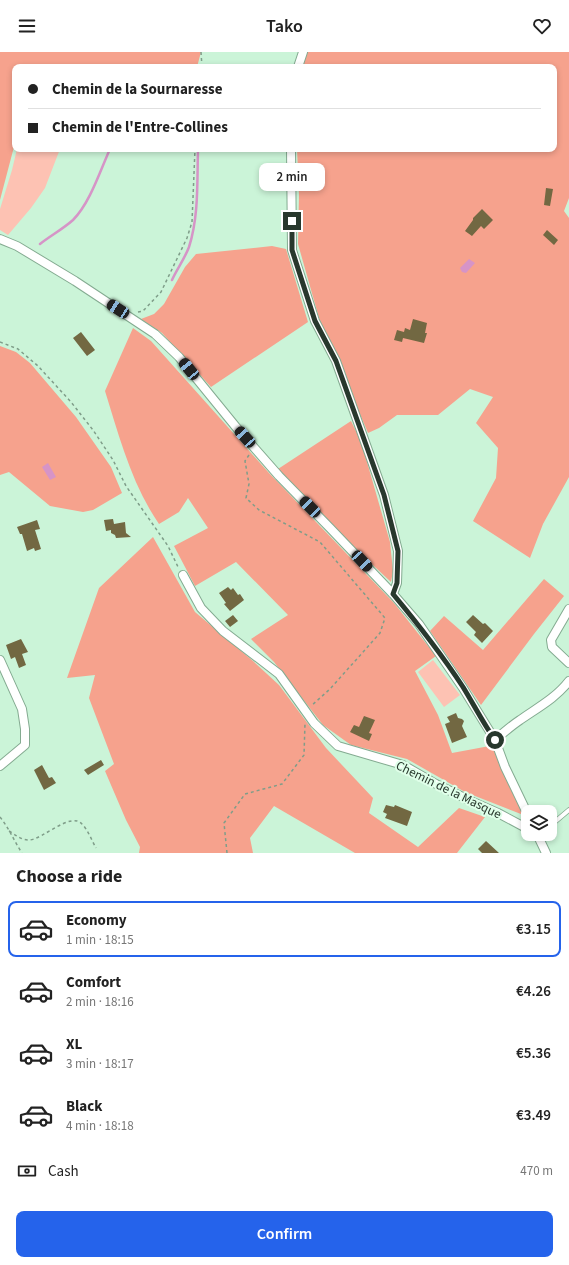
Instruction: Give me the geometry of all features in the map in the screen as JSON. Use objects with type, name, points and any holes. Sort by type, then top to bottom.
[{"type":"street","points":[[299,64],[303,52]]},
{"type":"street","points":[[292,152],[292,250],[315,321],[336,361],[384,495],[398,551],[397,583],[393,594]]},
{"type":"street","points":[[0,239],[17,246],[129,316],[156,334],[180,357],[254,448],[279,476],[393,594],[419,624],[464,688],[495,740],[505,767],[523,805]]},
{"type":"street","name":"Chemin de la Masque","points":[[183,575],[201,608],[223,631],[279,674],[314,723],[338,746],[403,765],[436,784],[521,825]]},
{"type":"street","points":[[569,609],[551,640],[552,647],[569,663]]},
{"type":"street","points":[[0,660],[22,709],[26,729],[25,745],[0,766]]},
{"type":"street","points":[[495,740],[519,721],[548,702],[563,689],[569,680]]},
{"type":"street","points":[[540,841],[546,853]]},
{"type":"lane","points":[[557,820],[569,810]]},
{"type":"path","points":[[201,52],[202,64]]},
{"type":"path","points":[[129,316],[142,310],[161,292],[187,238],[192,222],[195,152]]},
{"type":"path","points":[[0,342],[18,349],[38,366],[71,402],[93,430],[113,460],[126,486],[168,546],[183,575]]},
{"type":"path","points":[[227,853],[224,823],[245,794],[282,784],[304,755],[305,711],[330,689],[380,633],[385,618],[320,542],[259,510],[246,498],[249,484],[245,461],[254,448]]},
{"type":"path","points":[[0,817],[6,824],[22,853]]},
{"type":"path","points":[[10,831],[20,838],[30,840],[68,822],[76,820],[82,823],[96,848]]},
{"type":"shaded area","points":[[0,52],[201,52],[198,64],[12,64],[13,152],[0,200]]},
{"type":"shaded area","points":[[305,52],[569,52],[569,198],[564,211],[569,218],[569,477],[543,524],[530,558],[473,521],[496,478],[498,448],[476,423],[493,397],[470,389],[438,415],[397,415],[379,428],[368,433],[319,318],[298,244],[299,195],[297,152],[557,152],[557,64],[303,64]]},
{"type":"shaded area","points":[[16,152],[59,152],[45,188],[31,208],[8,235],[0,230],[0,209]]},
{"type":"shaded area","points":[[272,246],[286,249],[308,322],[211,387],[162,333],[141,319],[154,314],[164,304],[185,267],[196,254]]},
{"type":"shaded area","points":[[469,259],[475,263],[466,273],[462,272],[460,268]]},
{"type":"shaded area","points":[[133,328],[151,341],[269,473],[394,603],[436,656],[415,671],[438,715],[452,753],[495,745],[521,805],[521,814],[465,792],[407,759],[351,745],[323,725],[274,662],[251,639],[288,615],[236,562],[195,586],[174,546],[208,528],[188,498],[179,512],[159,524],[141,493],[127,460],[105,391]]},
{"type":"shaded area","points":[[0,346],[16,352],[30,363],[76,417],[111,467],[122,493],[93,510],[83,512],[50,506],[9,472],[0,475]]},
{"type":"shaded area","points":[[351,421],[361,441],[390,542],[393,571],[391,582],[362,555],[278,469]]},
{"type":"shaded area","points":[[48,463],[56,477],[50,480],[42,467]]},
{"type":"shaded area","points":[[153,537],[195,612],[279,685],[326,748],[373,798],[369,813],[418,847],[459,808],[485,817],[457,853],[355,853],[274,806],[250,838],[253,853],[139,853],[140,847],[126,820],[105,771],[114,764],[89,698],[95,675],[67,678],[99,588]]},
{"type":"shaded area","points":[[544,579],[564,596],[481,705],[430,631],[444,616],[483,650]]},
{"type":"shaded area","points":[[433,660],[460,695],[444,707],[418,672]]},
{"type":"building","points":[[546,188],[553,189],[550,206],[544,205]]},
{"type":"building","points":[[482,209],[493,220],[484,229],[481,226],[472,236],[465,231],[473,218]]},
{"type":"building","points":[[547,230],[558,240],[554,245],[543,235]]},
{"type":"building","points":[[413,319],[427,323],[425,333],[427,333],[424,343],[403,338],[402,342],[394,340],[397,330],[404,332],[405,328],[410,330]]},
{"type":"building","points":[[81,332],[95,350],[87,356],[73,338]]},
{"type":"building","points":[[113,519],[114,524],[125,522],[126,533],[131,537],[116,538],[115,535],[111,533],[111,530],[106,531],[104,520]]},
{"type":"building","points":[[37,520],[40,529],[35,530],[41,549],[35,551],[34,548],[27,551],[22,534],[20,534],[17,527]]},
{"type":"building","points":[[228,587],[231,590],[233,588],[244,600],[230,611],[224,604],[226,603],[219,593]]},
{"type":"building","points":[[233,615],[238,621],[230,627],[225,621]]},
{"type":"building","points":[[473,615],[483,624],[485,623],[493,631],[482,643],[474,635],[476,632],[466,622]]},
{"type":"building","points":[[21,639],[28,652],[22,654],[26,665],[19,668],[15,657],[11,659],[6,645]]},
{"type":"building","points":[[456,713],[458,718],[464,721],[462,726],[467,737],[452,743],[445,724],[450,722],[447,717]]},
{"type":"building","points":[[364,716],[375,720],[369,733],[372,734],[369,741],[350,732],[354,725],[359,727]]},
{"type":"building","points":[[101,760],[104,765],[88,775],[84,770]]},
{"type":"building","points":[[42,765],[49,778],[52,777],[56,783],[44,790],[34,770]]},
{"type":"building","points":[[386,805],[394,807],[395,805],[412,812],[407,826],[385,818],[387,814],[383,812]]},
{"type":"building","points":[[486,841],[499,853],[482,853],[478,849]]},
{"type":"waterway","points":[[40,244],[73,220],[85,205],[109,152]]},
{"type":"waterway","points":[[172,280],[189,247],[192,235],[197,198],[198,152]]},
{"type":"route","points":[[292,221],[292,250],[315,321],[336,361],[384,495],[398,551],[397,583],[393,594],[419,624],[464,688],[495,740]]}]
